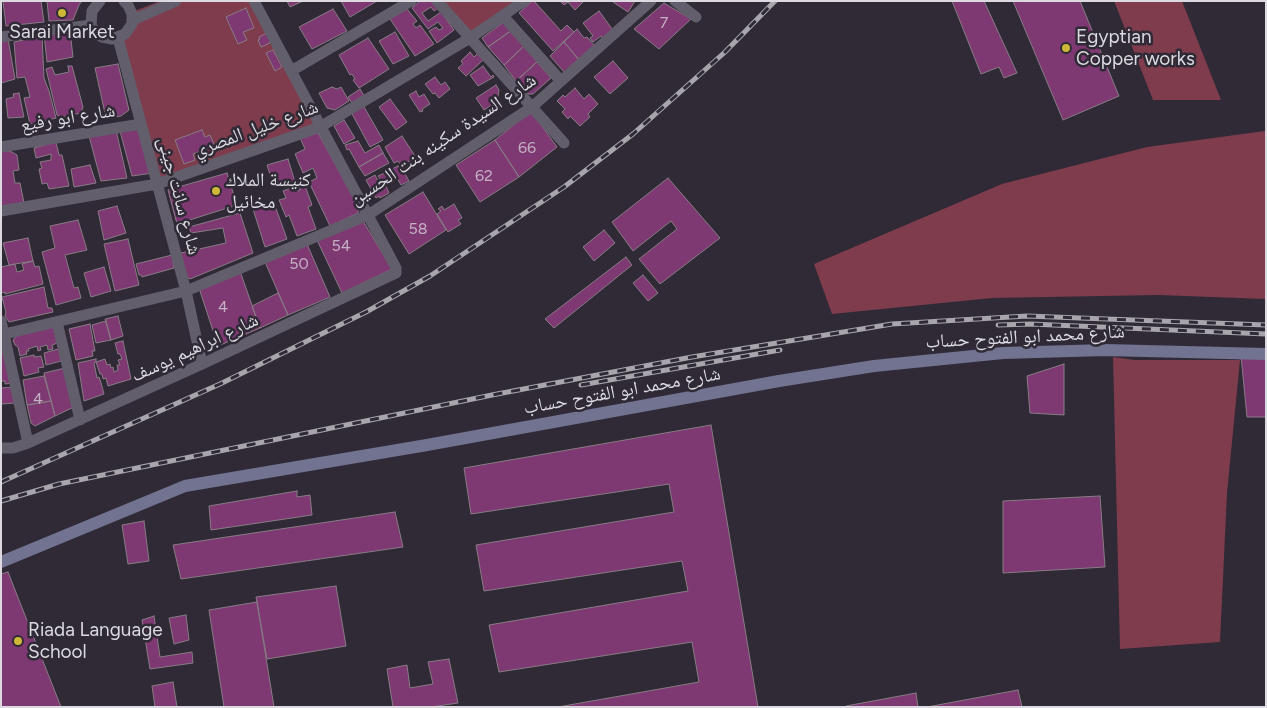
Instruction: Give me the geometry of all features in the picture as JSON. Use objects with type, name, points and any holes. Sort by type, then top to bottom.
[{"type":"street","points":[[100,1],[92,11],[92,25],[94,30],[107,39],[118,38],[129,30],[132,20],[130,9],[124,1]]},
{"type":"street","points":[[132,20],[176,1]]},
{"type":"street","points":[[254,1],[368,216]]},
{"type":"street","points":[[291,72],[411,1]]},
{"type":"street","points":[[437,1],[564,143]]},
{"type":"street","name":"شارع خليل المصري","points":[[1,210],[157,184],[320,126],[470,38],[524,1]]},
{"type":"street","name":"شارع السيدة سكينه بنت الحسين","points":[[3,335],[186,291],[368,216],[532,107],[651,1]]},
{"type":"street","points":[[675,1],[696,17]]},
{"type":"street","points":[[503,16],[561,81]]},
{"type":"street","points":[[1,37],[92,25]]},
{"type":"street","name":"شارع سانت جينى","points":[[118,38],[186,291],[202,364]]},
{"type":"street","name":"شارع ابو رفيع","points":[[1,147],[141,124]]},
{"type":"street","name":"شارع ابراهيم يوسف","points":[[1,448],[13,448],[28,443],[393,275],[396,268],[368,216]]},
{"type":"street","points":[[1,321],[28,443]]},
{"type":"street","points":[[57,322],[80,420]]},
{"type":"street","name":"شارع محمد ابو الفتوح حساب","points":[[1,562],[184,486],[427,445],[779,381],[874,366],[1003,353],[1105,350],[1266,354]]},
{"type":"shaded area","points":[[160,1],[256,1],[319,124],[157,184],[120,38],[132,12]]},
{"type":"shaded area","points":[[442,1],[521,1],[472,36]]},
{"type":"shaded area","points":[[1114,1],[1182,1],[1221,100],[1153,100]]},
{"type":"shaded area","points":[[1265,131],[1266,299],[1158,295],[992,298],[832,314],[814,264],[1002,184],[1147,147]]},
{"type":"shaded area","points":[[1113,357],[1134,360],[1240,360],[1227,493],[1220,642],[1120,649]]},
{"type":"building","points":[[3,1],[41,1],[44,22],[6,26]]},
{"type":"building","name":"Sarai Market","points":[[47,1],[82,1],[73,20],[49,21]]},
{"type":"building","points":[[287,1],[303,1],[290,7]]},
{"type":"building","points":[[341,1],[377,1],[350,17]]},
{"type":"building","points":[[420,1],[433,1],[438,8],[434,11],[431,7],[422,13],[428,21],[441,12],[454,30],[437,43],[429,31],[436,27],[439,30],[443,28],[438,22],[428,29],[412,8]]},
{"type":"building","points":[[532,1],[561,31],[567,25],[574,32],[553,51],[519,13]]},
{"type":"building","points":[[584,1],[575,10],[568,2],[564,5],[561,2]]},
{"type":"building","points":[[614,1],[635,1],[628,12]]},
{"type":"building","points":[[952,1],[984,1],[1017,73],[1004,78],[999,67],[981,74]]},
{"type":"building","name":"Egyptian Copper works","points":[[1013,1],[1080,1],[1119,96],[1063,120]]},
{"type":"building","points":[[664,3],[691,19],[659,49],[634,29]]},
{"type":"building","points":[[246,8],[254,28],[243,32],[247,40],[238,44],[226,17]]},
{"type":"building","points":[[333,9],[347,31],[312,49],[299,27]]},
{"type":"building","points":[[407,9],[417,21],[413,24],[416,28],[420,25],[434,44],[415,56],[390,19]]},
{"type":"building","points":[[599,11],[615,33],[604,41],[601,36],[593,42],[590,38],[593,36],[583,23]]},
{"type":"building","points":[[505,21],[512,30],[488,47],[482,38]]},
{"type":"building","points":[[577,29],[584,38],[587,37],[596,47],[579,60],[564,42]]},
{"type":"building","points":[[512,30],[524,46],[504,65],[488,47]]},
{"type":"building","points":[[70,31],[73,57],[47,62],[44,34]]},
{"type":"building","points":[[269,32],[270,43],[261,47],[258,40],[260,39],[259,37]]},
{"type":"building","points":[[395,32],[409,56],[393,64],[379,41]]},
{"type":"building","points":[[42,36],[44,78],[56,118],[30,124],[24,98],[30,97],[25,77],[17,78],[14,42]]},
{"type":"building","points":[[368,38],[389,69],[359,88],[339,55]]},
{"type":"building","points":[[8,39],[15,79],[1,83],[1,40]]},
{"type":"building","points":[[564,42],[579,60],[565,73],[550,56]]},
{"type":"building","points":[[524,46],[537,62],[516,81],[504,65]]},
{"type":"building","points":[[273,50],[282,67],[275,71],[266,53]]},
{"type":"building","points":[[470,52],[474,57],[478,53],[484,59],[466,76],[458,68],[463,64],[461,61]]},
{"type":"building","points":[[613,61],[628,78],[610,94],[594,77]]},
{"type":"building","points":[[537,62],[551,78],[533,94],[527,94],[516,81]]},
{"type":"building","points":[[118,64],[129,110],[121,116],[106,118],[95,68]]},
{"type":"building","points":[[68,66],[72,66],[83,107],[81,113],[61,117],[57,115],[46,69],[52,67],[55,75],[69,72]]},
{"type":"building","points":[[483,66],[491,77],[493,75],[494,77],[478,86],[470,75]]},
{"type":"building","points":[[435,77],[441,85],[445,82],[450,89],[439,98],[425,84]]},
{"type":"building","points":[[496,85],[499,90],[497,102],[484,110],[476,98]]},
{"type":"building","points":[[332,87],[337,89],[341,87],[349,101],[335,110],[327,108],[319,93]]},
{"type":"building","points":[[575,88],[584,99],[589,94],[598,104],[588,114],[590,117],[580,126],[570,116],[568,119],[562,112],[565,109],[557,101]]},
{"type":"building","points":[[360,89],[366,99],[354,106],[348,97]]},
{"type":"building","points":[[416,91],[419,97],[424,94],[430,104],[420,112],[409,95]]},
{"type":"building","points":[[19,93],[24,117],[8,118],[6,99],[14,97],[13,94]]},
{"type":"building","points":[[390,99],[407,122],[396,130],[379,107]]},
{"type":"building","points":[[363,105],[383,140],[370,147],[351,112]]},
{"type":"building","points":[[531,111],[557,147],[519,177],[495,140]]},
{"type":"building","points":[[344,120],[355,138],[344,144],[334,126]]},
{"type":"building","points":[[140,125],[153,173],[132,176],[120,131]]},
{"type":"building","points":[[116,130],[127,178],[101,181],[89,136]]},
{"type":"building","points":[[202,130],[205,137],[210,135],[215,146],[193,154],[195,160],[184,164],[175,140]]},
{"type":"building","points":[[318,133],[359,207],[358,213],[330,226],[309,182],[317,178],[313,168],[303,173],[295,154],[305,149],[300,138]]},
{"type":"building","points":[[402,136],[415,156],[413,157],[414,160],[400,164],[398,161],[394,163],[385,147]]},
{"type":"building","points":[[495,140],[519,177],[480,202],[456,165]]},
{"type":"building","points":[[358,141],[365,153],[379,145],[383,153],[359,167],[345,145]]},
{"type":"building","points":[[56,142],[59,155],[62,155],[69,186],[49,189],[47,183],[42,184],[39,169],[42,168],[40,162],[51,160],[51,154],[36,158],[34,148]]},
{"type":"building","points":[[1,149],[17,155],[19,170],[13,171],[15,183],[20,183],[24,203],[1,207]]},
{"type":"building","points":[[383,153],[389,163],[365,176],[359,167]]},
{"type":"building","points":[[288,159],[295,182],[274,187],[267,165]]},
{"type":"building","points":[[90,165],[96,183],[74,187],[71,169]]},
{"type":"building","points":[[398,166],[400,171],[403,170],[409,181],[401,185],[392,169]]},
{"type":"building","points":[[389,171],[394,182],[391,184],[390,181],[385,184],[389,193],[376,198],[366,180],[375,175],[378,181],[381,180],[378,176]]},
{"type":"building","points":[[227,173],[237,205],[177,224],[168,190]]},
{"type":"building","points":[[668,178],[720,238],[660,284],[639,259],[677,229],[671,221],[633,251],[612,222]]},
{"type":"building","points":[[304,183],[312,205],[308,207],[316,229],[297,236],[289,215],[286,217],[279,200],[286,198],[283,191],[296,186],[298,191],[300,190],[299,185]]},
{"type":"building","points":[[423,192],[446,230],[409,254],[385,215]]},
{"type":"building","points":[[274,203],[287,239],[265,247],[253,209]]},
{"type":"building","points":[[454,204],[462,218],[458,220],[461,224],[448,232],[437,214],[441,211],[438,209],[442,206],[444,210]]},
{"type":"building","points":[[117,206],[126,233],[104,240],[98,211]]},
{"type":"building","points":[[240,213],[253,253],[190,279],[186,276],[181,253],[226,243],[223,228],[191,233],[189,227]]},
{"type":"building","points":[[78,220],[87,250],[65,255],[74,288],[78,287],[81,298],[56,305],[42,252],[55,248],[50,226]]},
{"type":"building","points":[[363,221],[392,269],[342,293],[317,240]]},
{"type":"building","points":[[604,230],[615,243],[594,261],[583,247]]},
{"type":"building","points":[[28,238],[33,261],[9,265],[3,243]]},
{"type":"building","points":[[128,239],[139,285],[115,291],[104,244]]},
{"type":"building","points":[[307,244],[330,297],[288,315],[265,262]]},
{"type":"building","points":[[172,255],[174,268],[142,277],[139,275],[136,264]]},
{"type":"building","points":[[626,257],[632,265],[554,328],[545,319]]},
{"type":"building","points":[[33,261],[35,267],[39,266],[43,284],[5,294],[5,292],[1,293],[1,267],[15,264],[17,272],[24,270],[22,264]]},
{"type":"building","points":[[104,267],[111,291],[91,297],[84,273]]},
{"type":"building","points":[[240,271],[260,328],[218,346],[199,288]]},
{"type":"building","points":[[643,275],[658,293],[648,301],[633,283]]},
{"type":"building","points":[[44,287],[48,308],[52,308],[53,312],[9,322],[5,316],[6,312],[2,297]]},
{"type":"building","points":[[278,293],[288,315],[260,328],[252,306]]},
{"type":"building","points":[[118,316],[123,336],[111,340],[105,319]]},
{"type":"building","points":[[106,321],[111,340],[96,343],[92,325]]},
{"type":"building","points":[[56,324],[60,342],[52,345],[53,349],[48,350],[47,345],[40,347],[41,350],[38,351],[37,346],[28,349],[29,351],[26,351],[27,354],[20,356],[18,347],[13,340],[18,334]]},
{"type":"building","points":[[90,324],[95,351],[92,351],[93,356],[76,360],[69,329]]},
{"type":"building","points":[[123,341],[131,379],[108,386],[106,378],[103,379],[102,374],[100,374],[96,362],[105,359],[107,365],[110,364],[111,368],[113,367],[114,372],[118,370],[117,365],[120,365],[118,360],[122,359],[120,354],[118,354],[115,343]]},
{"type":"building","points":[[1,342],[12,383],[5,384],[5,381],[1,381]]},
{"type":"building","points":[[62,348],[65,360],[46,365],[44,353]]},
{"type":"building","points":[[34,355],[34,357],[41,356],[44,367],[38,368],[39,372],[24,376],[20,358]]},
{"type":"building","points":[[1241,356],[1266,357],[1266,417],[1247,417]]},
{"type":"building","points":[[96,359],[94,363],[97,378],[99,377],[104,394],[84,401],[78,363]]},
{"type":"building","points":[[1064,364],[1064,415],[1030,413],[1027,376]]},
{"type":"building","points":[[65,368],[74,407],[55,416],[44,373]]},
{"type":"building","points":[[44,376],[51,401],[27,405],[23,380]]},
{"type":"building","points":[[15,387],[16,403],[1,404],[1,388]]},
{"type":"building","points":[[51,401],[55,416],[35,426],[31,423],[27,405]]},
{"type":"building","points":[[711,425],[758,707],[558,707],[699,682],[692,642],[499,672],[489,625],[688,591],[682,561],[484,591],[476,545],[674,512],[669,484],[471,514],[464,468]]},
{"type":"building","points":[[297,491],[297,497],[310,495],[312,515],[211,530],[209,506]]},
{"type":"building","points":[[1100,496],[1105,567],[1003,573],[1003,501]]},
{"type":"building","points":[[395,512],[403,547],[181,579],[173,545]]},
{"type":"building","points":[[144,521],[149,561],[128,564],[122,525]]},
{"type":"building","name":"Riada Language School","points":[[8,572],[61,707],[1,707],[1,574]]},
{"type":"building","points":[[336,586],[346,646],[267,659],[256,597]]},
{"type":"building","points":[[257,602],[274,707],[224,707],[209,610]]},
{"type":"building","points":[[186,615],[189,640],[174,644],[169,618]]},
{"type":"building","points":[[154,616],[160,657],[192,652],[193,663],[150,669],[142,620]]},
{"type":"building","points":[[449,659],[458,703],[431,707],[393,707],[387,669],[407,665],[410,688],[433,684],[428,662]]},
{"type":"building","points":[[173,682],[177,707],[155,707],[152,686]]},
{"type":"building","points":[[1018,690],[1022,707],[927,707]]},
{"type":"building","points":[[916,693],[918,707],[846,707],[846,706]]},
{"type":"railway","points":[[1,482],[220,384],[366,312],[430,276],[564,187],[633,134],[725,52],[775,1]]},
{"type":"railway","points":[[1,501],[59,484],[492,395],[692,357],[892,324],[1027,316],[1266,325]]},
{"type":"railway","points":[[998,325],[1030,324],[1266,334]]},
{"type":"railway","points":[[581,385],[780,350]]},
{"type":"place","name":"Sarai Market","points":[[62,13]]},
{"type":"place","name":"Egyptian Copper works","points":[[1066,48]]},
{"type":"place","name":"كنيسة الملاك مخائيل","points":[[216,191]]},
{"type":"place","name":"Riada Language School","points":[[18,641]]}]
